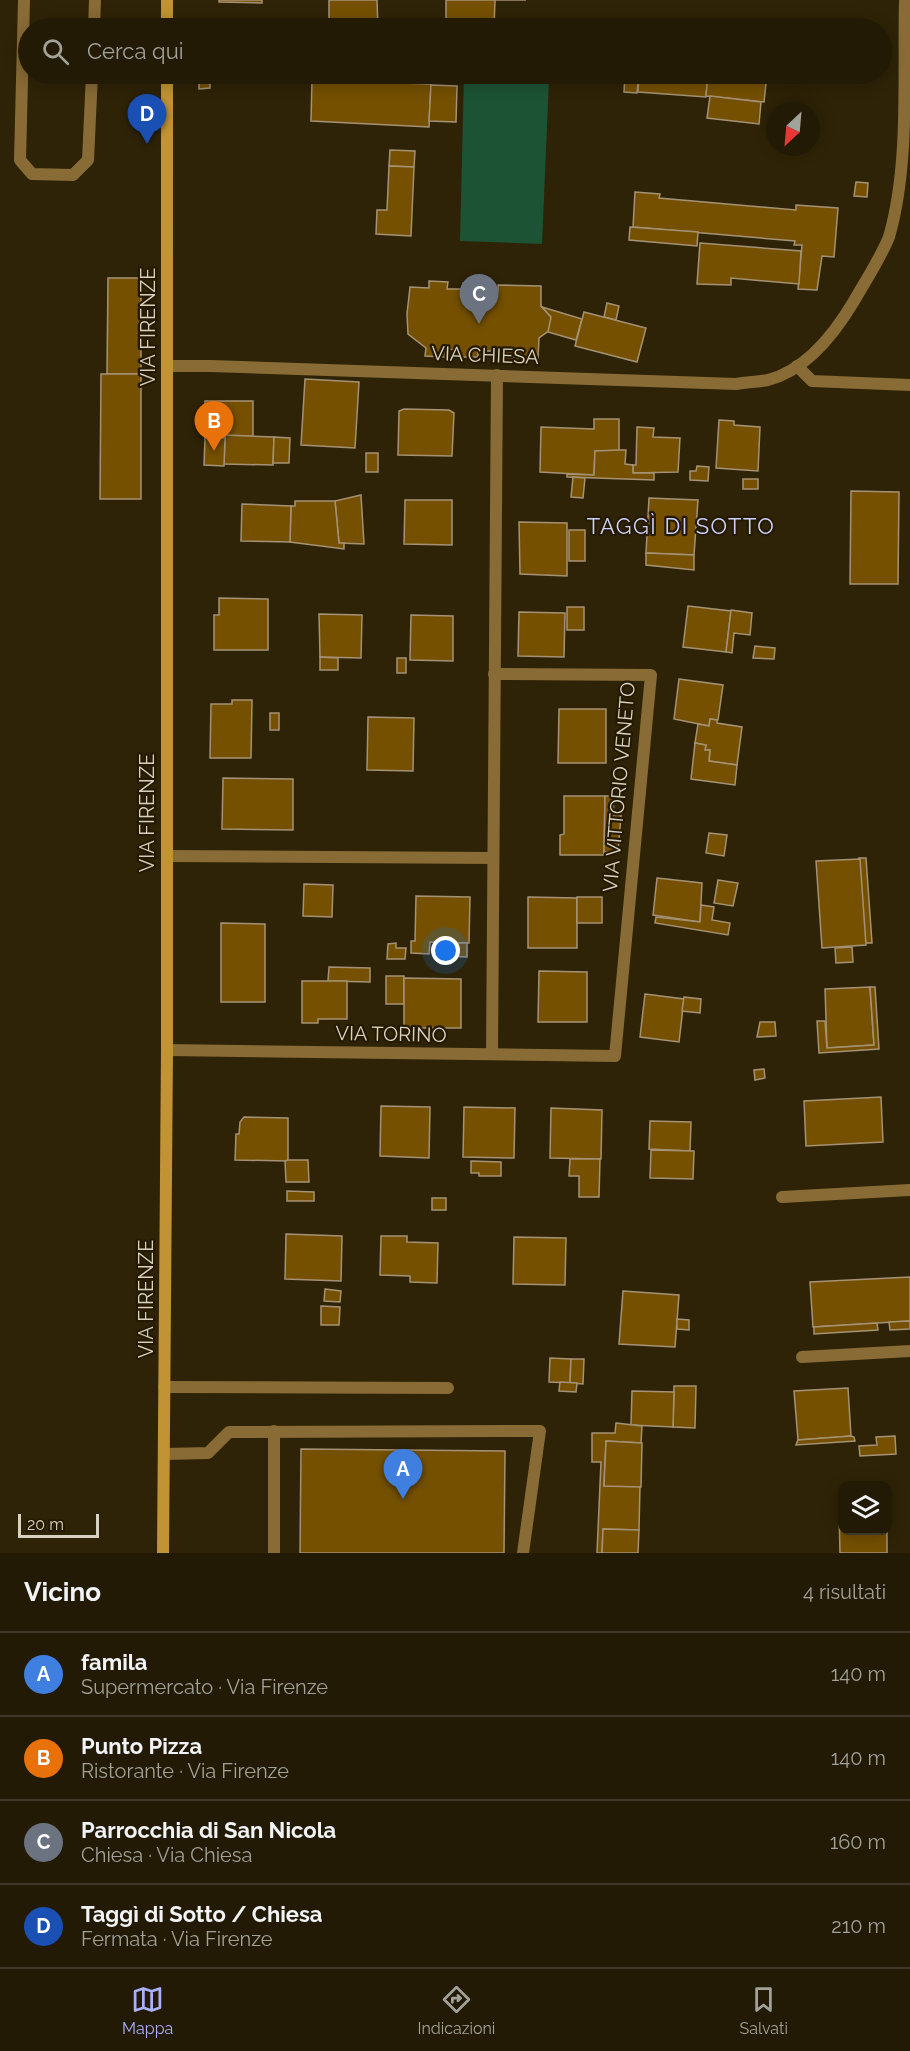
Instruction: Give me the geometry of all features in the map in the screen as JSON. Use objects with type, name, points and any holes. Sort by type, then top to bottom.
[{"type":"main road","points":[[167,0],[167,18]]},
{"type":"main road","name":"VIA FIRENZE","points":[[163,1553],[169,366],[167,84]]},
{"type":"street","points":[[24,0],[24,18]]},
{"type":"street","points":[[94,18],[95,0]]},
{"type":"street","name":"VIA CHIESA","points":[[169,366],[736,384],[769,379],[797,366],[823,344],[841,323],[889,236],[901,191],[906,144],[905,0]]},
{"type":"street","points":[[22,84],[20,160],[32,174],[73,175],[88,160],[92,84]]},
{"type":"street","points":[[797,366],[812,381],[910,385]]},
{"type":"street","points":[[492,1054],[496,375]]},
{"type":"street","name":"VIA VITTORIO VENETO","points":[[494,674],[651,675],[615,1056]]},
{"type":"street","points":[[167,856],[493,858]]},
{"type":"street","name":"VIA TORINO","points":[[167,1050],[615,1056]]},
{"type":"street","points":[[782,1197],[910,1190]]},
{"type":"street","points":[[802,1357],[910,1351]]},
{"type":"street","points":[[164,1387],[448,1388]]},
{"type":"street","points":[[165,1454],[208,1453],[229,1431],[540,1431],[523,1553]]},
{"type":"street","points":[[274,1431],[274,1553]]},
{"type":"green space","points":[[464,84],[549,84],[542,244],[460,241]]},
{"type":"building","points":[[219,0],[262,0],[262,3],[219,2]]},
{"type":"building","points":[[329,0],[377,0],[378,18],[329,18]]},
{"type":"building","points":[[446,0],[495,0],[494,18],[446,18]]},
{"type":"building","points":[[199,84],[210,84],[210,88],[199,89]]},
{"type":"building","points":[[312,84],[431,84],[429,127],[311,121]]},
{"type":"building","points":[[624,84],[638,84],[637,93],[624,92]]},
{"type":"building","points":[[638,84],[707,84],[706,97],[638,92]]},
{"type":"building","points":[[707,84],[766,84],[764,102],[706,96]]},
{"type":"building","points":[[431,85],[457,86],[456,122],[429,121]]},
{"type":"building","points":[[710,96],[761,102],[759,124],[707,118]]},
{"type":"building","points":[[390,150],[415,151],[414,167],[389,166]]},
{"type":"building","points":[[389,166],[414,167],[411,236],[376,234],[377,210],[387,210]]},
{"type":"building","points":[[856,182],[868,183],[867,197],[854,196]]},
{"type":"building","points":[[635,192],[660,194],[659,198],[796,210],[796,205],[838,208],[834,257],[822,256],[817,290],[798,289],[802,245],[794,245],[795,241],[633,227]]},
{"type":"building","points":[[630,227],[698,232],[697,246],[629,240]]},
{"type":"building","points":[[700,243],[801,251],[799,284],[731,278],[731,285],[697,284]]},
{"type":"building","points":[[108,278],[141,278],[141,374],[107,374]]},
{"type":"building","points":[[429,281],[448,282],[447,289],[463,289],[463,283],[481,284],[481,290],[498,291],[498,285],[541,286],[541,306],[551,317],[550,330],[539,338],[538,359],[495,357],[495,351],[478,351],[478,357],[460,357],[460,350],[445,349],[445,357],[425,356],[426,348],[408,334],[407,314],[410,287],[429,288]]},
{"type":"building","points":[[607,303],[619,306],[616,320],[604,317]]},
{"type":"building","points":[[542,307],[582,319],[576,340],[548,332],[551,317]]},
{"type":"building","points":[[584,312],[646,328],[637,362],[575,346]]},
{"type":"building","points":[[101,374],[141,374],[141,499],[100,499]]},
{"type":"building","points":[[305,379],[359,382],[355,448],[301,445]]},
{"type":"building","points":[[205,401],[253,401],[253,436],[205,438]]},
{"type":"building","points":[[404,409],[449,410],[454,413],[452,456],[398,455],[399,411]]},
{"type":"building","points":[[594,419],[619,419],[619,452],[595,451],[594,475],[540,472],[541,427],[594,429]]},
{"type":"building","points":[[719,420],[734,421],[734,425],[760,427],[758,471],[716,468]]},
{"type":"building","points":[[637,427],[654,428],[653,437],[680,438],[678,472],[633,473],[633,465],[636,465]]},
{"type":"building","points":[[225,435],[274,437],[273,465],[224,464]]},
{"type":"building","points":[[274,437],[290,438],[289,463],[273,463]]},
{"type":"building","points":[[205,438],[225,438],[224,466],[204,465]]},
{"type":"building","points":[[626,450],[625,464],[633,465],[633,473],[654,473],[654,480],[567,477],[567,474],[594,475],[595,451]]},
{"type":"building","points":[[366,453],[378,453],[378,472],[366,472]]},
{"type":"building","points":[[697,466],[709,467],[708,481],[690,480],[690,471],[696,471]]},
{"type":"building","points":[[573,477],[585,478],[583,498],[571,497]]},
{"type":"building","points":[[743,479],[758,479],[758,489],[743,489]]},
{"type":"building","points":[[851,491],[899,492],[898,584],[850,584]]},
{"type":"building","points":[[361,495],[364,544],[339,543],[335,501]]},
{"type":"building","points":[[649,498],[698,500],[694,555],[646,553]]},
{"type":"building","points":[[405,500],[452,500],[452,545],[404,544]]},
{"type":"building","points":[[295,501],[335,501],[339,543],[344,543],[344,549],[290,542],[291,506],[295,506]]},
{"type":"building","points":[[242,504],[291,506],[290,542],[241,541]]},
{"type":"building","points":[[519,522],[567,523],[567,576],[520,574]]},
{"type":"building","points":[[569,530],[585,530],[585,561],[569,561]]},
{"type":"building","points":[[646,553],[694,555],[694,570],[646,565]]},
{"type":"building","points":[[219,598],[268,599],[268,650],[214,650],[214,615],[219,615]]},
{"type":"building","points":[[688,606],[731,611],[726,652],[683,647]]},
{"type":"building","points":[[567,607],[584,607],[584,630],[567,630]]},
{"type":"building","points":[[731,610],[752,613],[750,635],[734,633],[732,653],[726,652]]},
{"type":"building","points":[[519,612],[565,613],[564,657],[518,656]]},
{"type":"building","points":[[319,614],[362,615],[361,658],[320,657]]},
{"type":"building","points":[[411,615],[453,616],[453,661],[410,660]]},
{"type":"building","points":[[755,646],[775,648],[774,659],[753,658]]},
{"type":"building","points":[[320,657],[338,658],[338,670],[320,670]]},
{"type":"building","points":[[397,658],[406,658],[406,673],[397,673]]},
{"type":"building","points":[[679,679],[723,685],[718,720],[710,719],[709,726],[674,719]]},
{"type":"building","points":[[232,700],[252,700],[251,758],[210,758],[211,704],[232,704]]},
{"type":"building","points":[[559,709],[606,709],[606,763],[558,763]]},
{"type":"building","points":[[270,713],[279,713],[279,730],[270,730]]},
{"type":"building","points":[[368,717],[414,718],[413,771],[367,770]]},
{"type":"building","points":[[710,719],[717,720],[717,723],[742,727],[737,765],[709,761],[710,750],[705,750],[706,745],[695,743],[698,724],[709,726]]},
{"type":"building","points":[[695,743],[706,745],[705,750],[710,750],[709,761],[737,765],[735,785],[691,779]]},
{"type":"building","points":[[223,778],[293,779],[293,830],[222,829]]},
{"type":"building","points":[[564,796],[605,796],[604,855],[560,855],[560,835],[564,834]]},
{"type":"building","points":[[605,796],[613,796],[614,815],[621,815],[618,852],[604,852]]},
{"type":"building","points":[[709,833],[727,835],[724,856],[706,853]]},
{"type":"building","points":[[859,858],[866,858],[872,943],[865,943]]},
{"type":"building","points":[[860,859],[866,945],[822,948],[816,861]]},
{"type":"building","points":[[657,878],[702,883],[700,922],[653,915]]},
{"type":"building","points":[[718,880],[738,883],[733,906],[714,903]]},
{"type":"building","points":[[304,884],[333,885],[332,917],[303,916]]},
{"type":"building","points":[[416,896],[470,897],[469,943],[430,942],[429,954],[411,953],[411,941],[415,941]]},
{"type":"building","points":[[528,897],[577,898],[577,948],[528,948]]},
{"type":"building","points":[[577,897],[602,897],[602,923],[577,923]]},
{"type":"building","points":[[701,905],[714,907],[712,920],[730,923],[728,935],[655,923],[656,917],[700,922]]},
{"type":"building","points":[[221,923],[265,924],[265,1002],[221,1002]]},
{"type":"building","points":[[396,943],[396,948],[406,948],[405,959],[387,959],[388,944]]},
{"type":"building","points":[[448,943],[467,943],[467,957],[448,956]]},
{"type":"building","points":[[852,947],[853,962],[836,963],[835,948]]},
{"type":"building","points":[[329,967],[370,968],[370,982],[328,981]]},
{"type":"building","points":[[539,971],[587,972],[587,1022],[538,1022]]},
{"type":"building","points":[[386,976],[404,976],[404,1004],[386,1004]]},
{"type":"building","points":[[404,978],[461,979],[461,1028],[404,1028]]},
{"type":"building","points":[[302,981],[347,981],[347,1019],[318,1019],[318,1023],[302,1023]]},
{"type":"building","points":[[870,987],[874,1045],[827,1048],[825,989]]},
{"type":"building","points":[[870,987],[875,987],[879,1049],[819,1053],[817,1021],[825,1021],[827,1048],[874,1045]]},
{"type":"building","points":[[645,994],[684,999],[679,1042],[640,1037]]},
{"type":"building","points":[[684,997],[701,999],[700,1013],[682,1011]]},
{"type":"building","points":[[760,1022],[775,1022],[776,1036],[757,1037]]},
{"type":"building","points":[[764,1069],[765,1078],[755,1080],[754,1070]]},
{"type":"building","points":[[881,1097],[883,1142],[806,1146],[804,1101]]},
{"type":"building","points":[[381,1106],[430,1107],[429,1158],[380,1156]]},
{"type":"building","points":[[464,1107],[515,1108],[514,1158],[463,1157]]},
{"type":"building","points":[[551,1108],[602,1110],[601,1159],[550,1158]]},
{"type":"building","points":[[244,1117],[288,1118],[288,1161],[235,1160],[236,1134],[239,1134],[240,1122]]},
{"type":"building","points":[[650,1121],[691,1122],[690,1151],[649,1149]]},
{"type":"building","points":[[651,1150],[694,1151],[693,1179],[650,1178]]},
{"type":"building","points":[[570,1159],[600,1159],[599,1197],[579,1197],[579,1176],[569,1176]]},
{"type":"building","points":[[308,1160],[309,1182],[286,1182],[285,1161]]},
{"type":"building","points":[[471,1161],[501,1162],[501,1176],[479,1176],[479,1173],[471,1173]]},
{"type":"building","points":[[287,1191],[314,1192],[314,1201],[287,1201]]},
{"type":"building","points":[[432,1198],[446,1198],[446,1210],[432,1210]]},
{"type":"building","points":[[286,1234],[342,1236],[341,1281],[285,1279]]},
{"type":"building","points":[[381,1236],[407,1236],[407,1242],[438,1243],[437,1283],[410,1282],[410,1276],[380,1275]]},
{"type":"building","points":[[514,1237],[566,1238],[565,1285],[513,1284]]},
{"type":"building","points":[[910,1277],[910,1321],[813,1327],[810,1282]]},
{"type":"building","points":[[325,1289],[341,1291],[340,1302],[324,1301]]},
{"type":"building","points":[[623,1291],[679,1295],[675,1347],[619,1344]]},
{"type":"building","points":[[321,1306],[340,1307],[339,1325],[321,1325]]},
{"type":"building","points":[[677,1319],[689,1320],[689,1330],[677,1329]]},
{"type":"building","points":[[910,1321],[910,1329],[890,1330],[889,1322]]},
{"type":"building","points":[[877,1323],[878,1330],[814,1334],[814,1327]]},
{"type":"building","points":[[550,1358],[571,1359],[570,1383],[549,1382]]},
{"type":"building","points":[[571,1359],[584,1359],[583,1384],[570,1383]]},
{"type":"building","points":[[560,1382],[577,1383],[576,1392],[559,1391]]},
{"type":"building","points":[[674,1386],[696,1386],[695,1428],[673,1427]]},
{"type":"building","points":[[848,1388],[851,1436],[798,1440],[794,1391]]},
{"type":"building","points":[[632,1391],[674,1392],[673,1427],[631,1425]]},
{"type":"building","points":[[616,1423],[642,1426],[641,1443],[606,1441],[604,1486],[640,1486],[639,1530],[603,1529],[602,1553],[597,1553],[601,1462],[592,1462],[592,1433],[615,1433]]},
{"type":"building","points":[[851,1436],[855,1441],[796,1445],[798,1440]]},
{"type":"building","points":[[895,1436],[896,1454],[860,1456],[859,1446],[877,1445],[876,1437]]},
{"type":"building","points":[[606,1441],[642,1443],[641,1487],[604,1486]]},
{"type":"building","points":[[301,1449],[505,1451],[504,1553],[300,1553]]},
{"type":"building","points":[[603,1529],[639,1530],[638,1553],[602,1553]]},
{"type":"building","points":[[840,1535],[887,1535],[887,1553],[840,1553]]},
{"type":"place","name":"Taggì di Sotto / Chiesa","points":[[147,144]]},
{"type":"place","name":"Parrocchia di San Nicola","points":[[479,324]]},
{"type":"place","name":"Punto Pizza","points":[[214,451]]},
{"type":"place","name":"famila","points":[[403,1499]]},
{"type":"district","name":"TAGGÌ DI SOTTO","points":[[681,526]]}]
